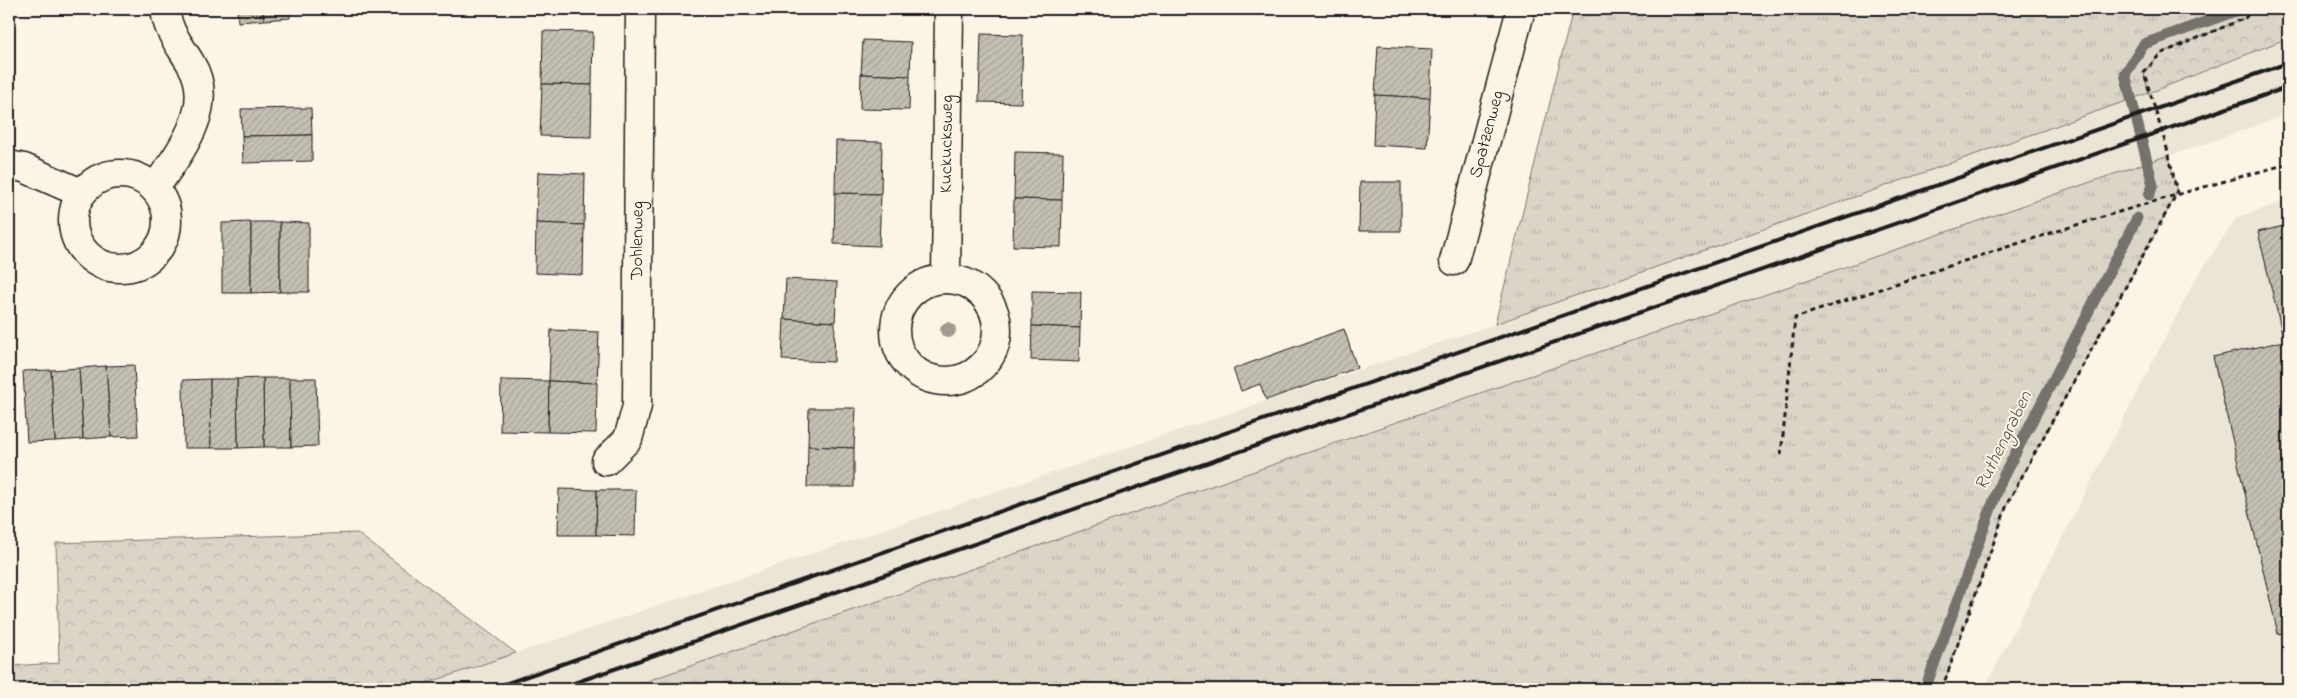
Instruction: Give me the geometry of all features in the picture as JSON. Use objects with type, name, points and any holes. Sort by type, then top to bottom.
[{"type":"street","points":[[155,188],[181,150],[195,122],[200,99],[200,83],[191,64],[171,32],[165,9]]},
{"type":"street","name":"Dohlenweg","points":[[606,461],[628,439],[637,406],[640,9]]},
{"type":"street","name":"Kuckucksweg","points":[[946,279],[949,9]]},
{"type":"street","name":"Spatzenweg","points":[[1454,261],[1522,9]]},
{"type":"street","points":[[9,165],[24,168],[81,193]]},
{"type":"street","points":[[117,174],[125,174],[141,179],[155,188],[163,203],[167,219],[165,236],[156,251],[143,262],[126,268],[111,267],[96,262],[85,253],[76,240],[73,225],[74,208],[81,193],[93,182],[108,175],[117,174]]},
{"type":"path","points":[[1942,689],[2008,502],[2177,194],[2169,156],[2144,74],[2160,54],[2245,18],[2252,9]]},
{"type":"path","points":[[1781,455],[1795,318],[1948,266],[2177,194],[2288,164]]},
{"type":"shaded area","points":[[2288,38],[2288,113],[2253,127],[624,689],[410,689],[1495,324],[2149,93]]},
{"type":"shaded area","points":[[2288,200],[2288,689],[1984,689],[2195,280],[2236,218]]},
{"type":"green space","points":[[1573,9],[2252,9],[2245,18],[2160,54],[2144,73],[2149,93],[1495,324]]},
{"type":"green space","points":[[2252,9],[2288,9],[2288,38],[2149,93],[2144,73],[2160,54],[2245,18]]},
{"type":"green space","points":[[2169,155],[2177,193],[2008,502],[1942,689],[624,689]]},
{"type":"green space","points":[[357,533],[516,653],[410,689],[9,689],[9,666],[59,663],[56,543]]},
{"type":"building","points":[[237,9],[263,9],[264,20],[238,22]]},
{"type":"building","points":[[263,9],[289,9],[290,18],[264,20]]},
{"type":"building","points":[[774,9],[850,9],[850,13]]},
{"type":"building","points":[[543,31],[593,32],[592,85],[542,84]]},
{"type":"building","points":[[981,34],[1023,35],[1021,103],[979,102]]},
{"type":"building","points":[[863,40],[911,42],[910,76],[861,74]]},
{"type":"building","points":[[1378,46],[1432,49],[1430,98],[1375,95]]},
{"type":"building","points":[[861,74],[910,76],[909,110],[860,109]]},
{"type":"building","points":[[542,84],[592,85],[591,137],[540,136]]},
{"type":"building","points":[[1375,95],[1430,98],[1427,148],[1373,145]]},
{"type":"building","points":[[311,108],[312,135],[242,136],[241,109]]},
{"type":"building","points":[[312,135],[312,161],[243,163],[242,136]]},
{"type":"building","points":[[836,141],[882,142],[881,194],[835,193]]},
{"type":"building","points":[[1015,152],[1063,153],[1062,200],[1014,199]]},
{"type":"building","points":[[538,172],[585,174],[584,225],[536,223]]},
{"type":"building","points":[[1360,182],[1401,182],[1401,231],[1359,231]]},
{"type":"building","points":[[835,193],[881,194],[879,246],[834,244]]},
{"type":"building","points":[[1014,199],[1062,200],[1061,247],[1013,246]]},
{"type":"building","points":[[251,222],[251,293],[222,293],[222,223]]},
{"type":"building","points":[[251,222],[280,222],[280,292],[251,293]]},
{"type":"building","points":[[280,222],[309,223],[309,292],[280,292]]},
{"type":"building","points":[[536,223],[584,225],[583,275],[535,273]]},
{"type":"building","points":[[2288,225],[2288,632],[2278,634],[2213,357],[2284,341],[2258,232]]},
{"type":"building","points":[[786,279],[837,282],[835,322],[784,319]]},
{"type":"building","points":[[1032,291],[1081,292],[1080,328],[1032,326]]},
{"type":"building","points":[[784,319],[835,322],[834,362],[782,360]]},
{"type":"building","points":[[1032,326],[1080,328],[1079,362],[1031,360]]},
{"type":"building","points":[[1344,329],[1357,368],[1266,400],[1260,384],[1241,391],[1233,369]]},
{"type":"building","points":[[551,330],[599,332],[597,383],[549,381]]},
{"type":"building","points":[[134,365],[138,436],[111,437],[106,366]]},
{"type":"building","points":[[106,366],[111,437],[83,439],[79,368]]},
{"type":"building","points":[[79,368],[83,439],[55,441],[51,370]]},
{"type":"building","points":[[51,370],[55,441],[27,442],[23,371]]},
{"type":"building","points":[[263,378],[290,378],[291,447],[264,447]]},
{"type":"building","points":[[263,378],[264,447],[238,448],[237,379]]},
{"type":"building","points":[[290,378],[316,378],[318,446],[291,447]]},
{"type":"building","points":[[210,379],[211,448],[184,448],[183,380]]},
{"type":"building","points":[[210,379],[237,379],[238,448],[211,448]]},
{"type":"building","points":[[501,380],[549,381],[548,432],[500,431]]},
{"type":"building","points":[[549,381],[597,383],[596,433],[548,432]]},
{"type":"building","points":[[809,408],[856,408],[854,448],[808,446]]},
{"type":"building","points":[[808,446],[854,448],[854,487],[807,487]]},
{"type":"building","points":[[559,489],[597,490],[596,535],[558,535]]},
{"type":"building","points":[[597,490],[636,490],[635,536],[596,535]]},
{"type":"waterway","name":"Ruthengraben","points":[[2149,195],[2153,185],[2125,74],[2144,44],[2241,9]]},
{"type":"waterway","name":"Ruthengraben","points":[[1925,689],[2001,481],[2137,218]]},
{"type":"railway","points":[[490,689],[2288,63]]},
{"type":"railway","points":[[557,689],[2288,87]]}]
